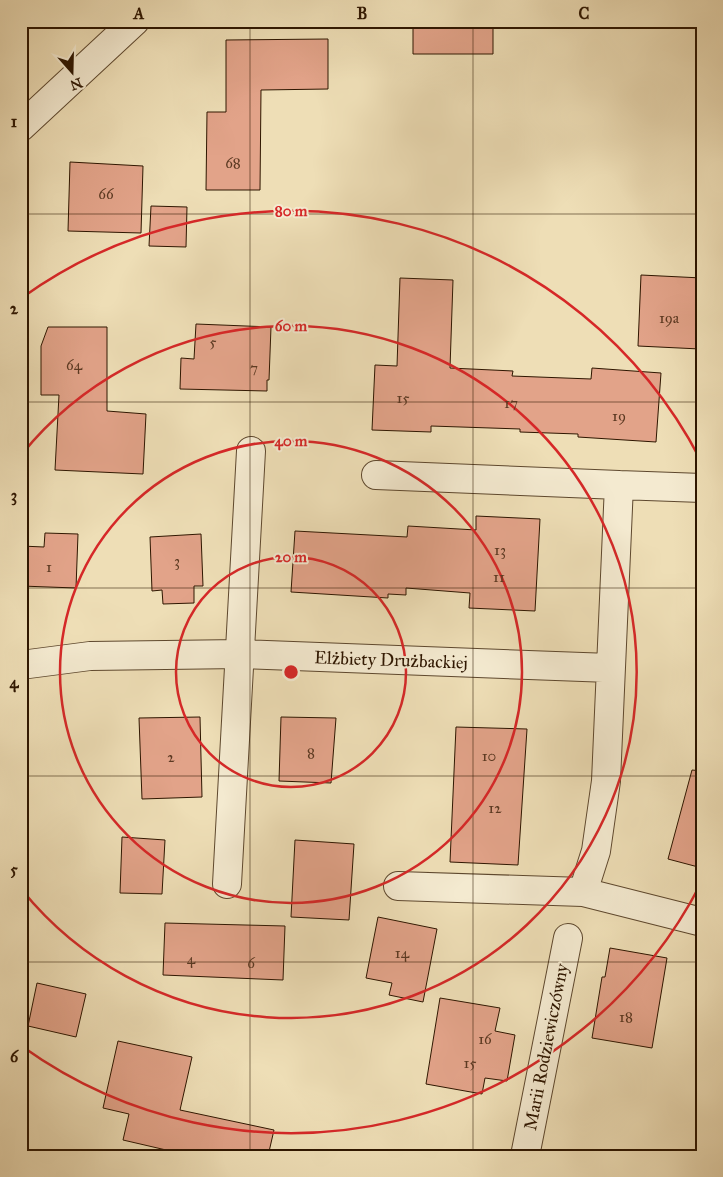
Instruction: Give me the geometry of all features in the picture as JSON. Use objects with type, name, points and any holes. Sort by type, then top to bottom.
[{"type":"street","points":[[21,127],[135,21]]},
{"type":"street","points":[[227,884],[251,451]]},
{"type":"street","points":[[376,475],[702,488]]},
{"type":"street","points":[[583,892],[596,851],[606,781],[619,486]]},
{"type":"street","name":"Elżbiety Drużbackiej","points":[[21,665],[90,656],[240,654],[610,668]]},
{"type":"street","points":[[398,886],[583,892],[702,922]]},
{"type":"street","name":"Marii Rodziewiczówny","points":[[525,1156],[568,938]]},
{"type":"building","points":[[413,21],[493,21],[493,54],[413,54]]},
{"type":"building","points":[[328,39],[328,89],[261,90],[260,190],[206,190],[207,112],[226,112],[226,40]]},
{"type":"building","points":[[70,162],[143,166],[141,233],[68,231]]},
{"type":"building","points":[[151,206],[187,207],[186,247],[149,246]]},
{"type":"building","points":[[641,275],[702,278],[700,349],[638,346]]},
{"type":"building","points":[[400,278],[453,280],[450,368],[513,371],[512,376],[591,379],[592,368],[661,373],[656,442],[578,437],[578,434],[520,432],[520,429],[431,426],[431,432],[372,430],[375,365],[397,366]]},
{"type":"building","points":[[196,324],[271,327],[267,391],[180,389],[181,358],[194,359]]},
{"type":"building","points":[[48,327],[107,327],[107,411],[146,414],[143,474],[55,470],[59,395],[41,395],[41,346]]},
{"type":"building","points":[[476,516],[540,519],[535,611],[469,608],[470,593],[406,588],[406,595],[388,594],[388,598],[291,592],[295,531],[407,537],[408,526],[476,530]]},
{"type":"building","points":[[45,533],[78,534],[76,588],[21,586],[21,546],[44,547]]},
{"type":"building","points":[[201,534],[203,586],[194,586],[194,603],[163,604],[162,590],[152,591],[150,537]]},
{"type":"building","points":[[200,717],[202,797],[142,799],[139,718]]},
{"type":"building","points":[[281,717],[336,718],[331,783],[279,781]]},
{"type":"building","points":[[456,727],[527,729],[518,865],[450,862]]},
{"type":"building","points":[[692,770],[702,771],[702,868],[668,859]]},
{"type":"building","points":[[122,837],[165,840],[162,894],[120,893]]},
{"type":"building","points":[[295,840],[354,844],[349,920],[291,917]]},
{"type":"building","points":[[378,917],[437,929],[423,1002],[389,995],[392,983],[366,978]]},
{"type":"building","points":[[165,923],[285,926],[283,980],[163,975]]},
{"type":"building","points":[[610,948],[667,958],[652,1048],[592,1038],[602,977],[605,977]]},
{"type":"building","points":[[37,983],[86,994],[76,1037],[28,1026]]},
{"type":"building","points":[[440,998],[500,1008],[495,1031],[515,1035],[507,1081],[485,1078],[482,1094],[426,1084]]},
{"type":"building","points":[[118,1041],[192,1057],[180,1110],[274,1130],[268,1156],[192,1156],[123,1140],[129,1114],[103,1108]]}]
